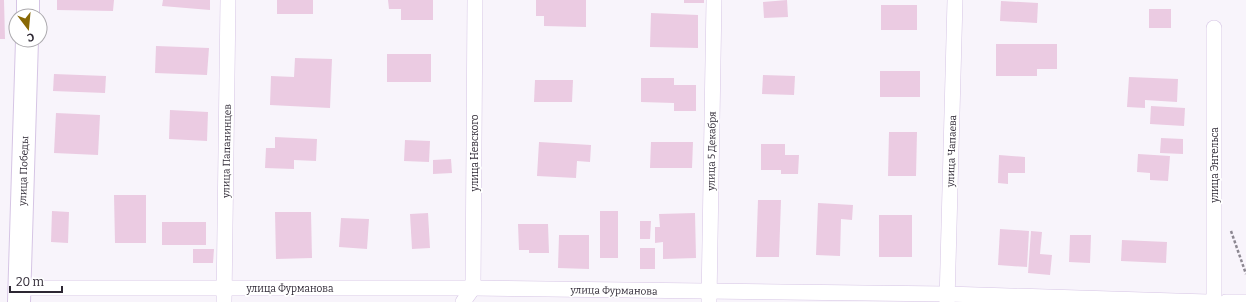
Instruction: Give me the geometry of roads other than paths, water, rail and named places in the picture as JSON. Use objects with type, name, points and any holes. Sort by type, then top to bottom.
[{"type":"main road","name":"улица Победы","points":[[20,295],[27,48]]},
{"type":"street","name":"улица Папанинцев","points":[[224,295],[228,0]]},
{"type":"street","name":"улица Невского","points":[[473,288],[475,0]]},
{"type":"street","name":"улица 5 Декабря","points":[[709,297],[714,0]]},
{"type":"street","name":"улица Чапаева","points":[[947,298],[955,0]]},
{"type":"street","name":"улица Энгельса","points":[[1214,28],[1214,302]]},
{"type":"street","name":"улица Фурманова","points":[[20,295],[224,295],[473,288],[709,297],[947,298],[1208,302]]},
{"type":"street","points":[[463,302],[473,288]]},
{"type":"street","points":[[1226,302],[1246,302]]}]
